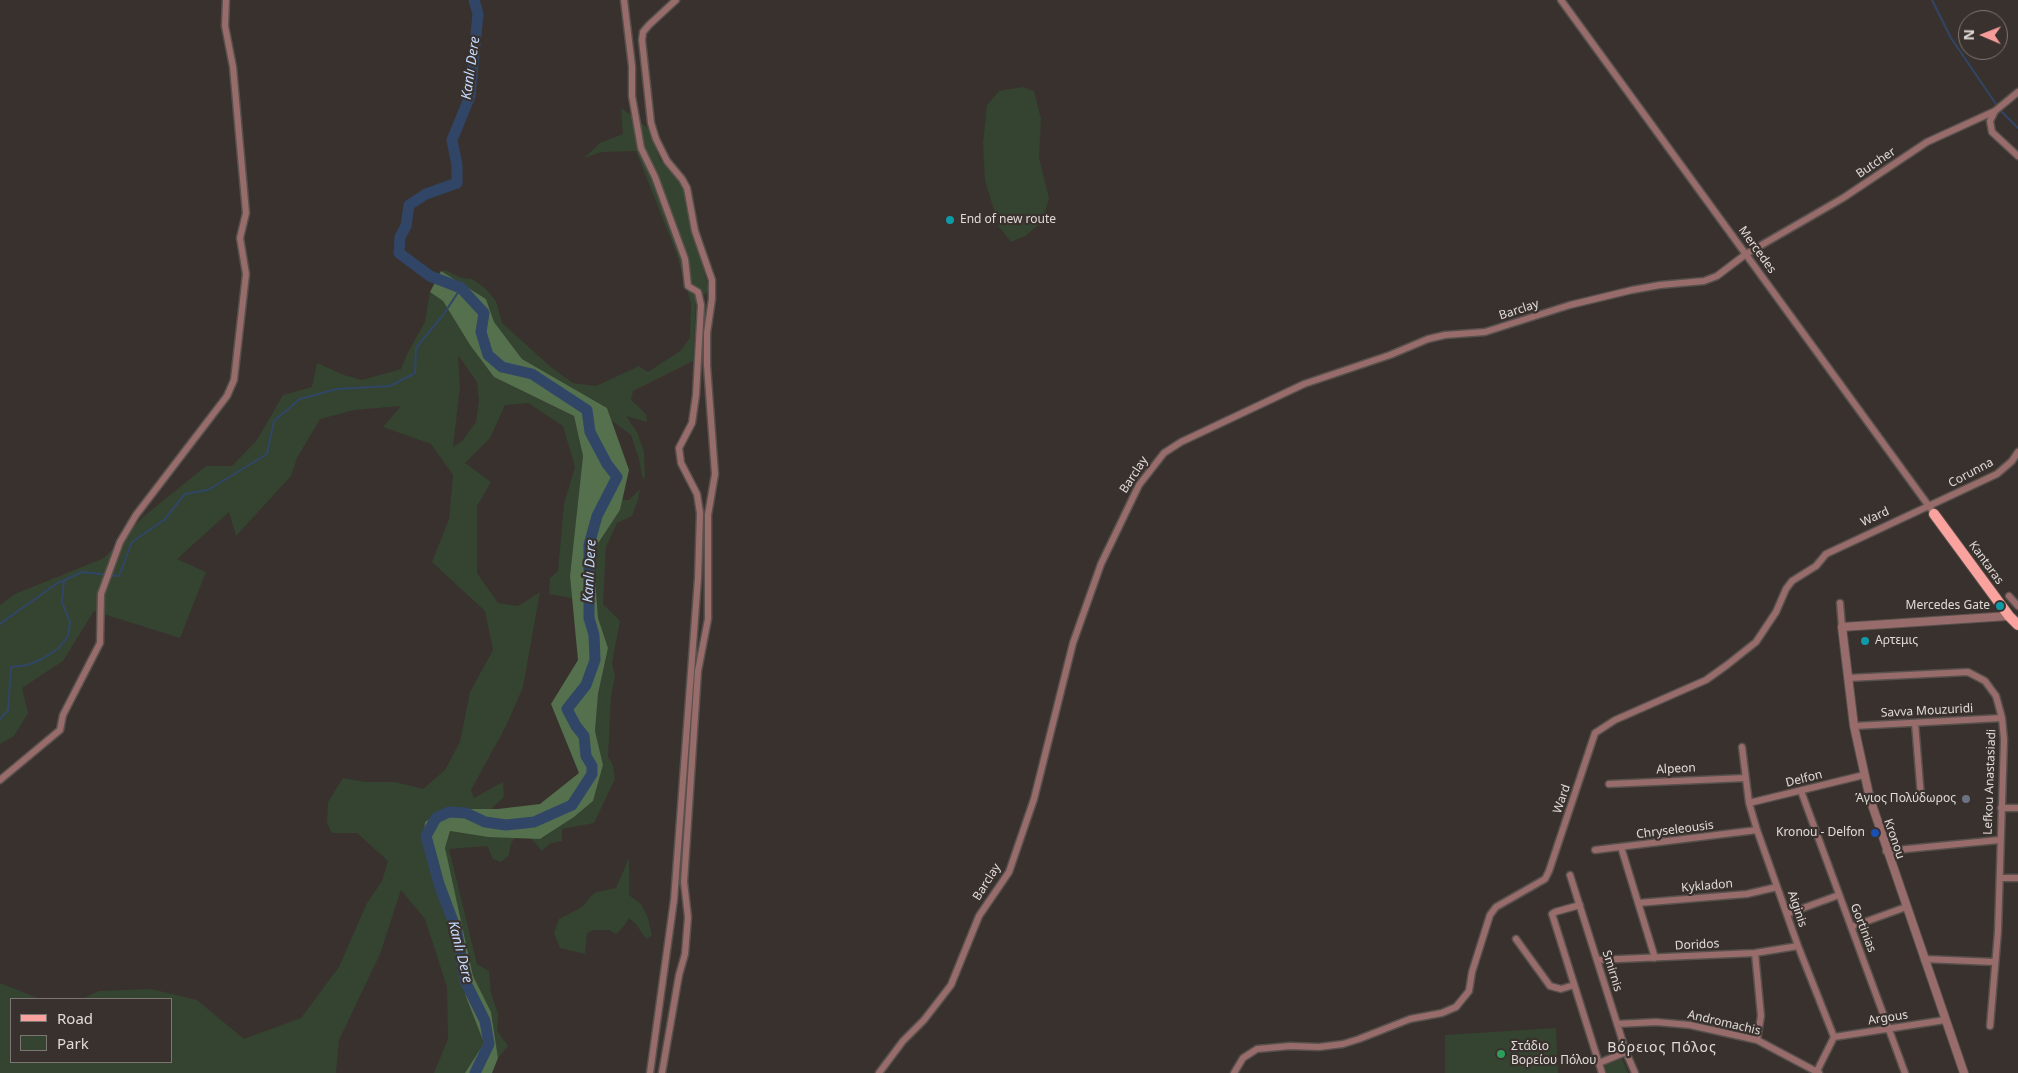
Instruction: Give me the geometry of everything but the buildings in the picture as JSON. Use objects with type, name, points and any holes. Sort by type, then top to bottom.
[{"type":"main road","name":"Kantaras","points":[[1932,510],[2009,616],[2018,625]]},
{"type":"street","points":[[0,780],[60,730],[63,716],[100,643],[102,594],[120,542],[136,514],[227,396],[234,380],[246,274],[240,238],[246,213],[233,67],[225,26],[226,0]]},
{"type":"street","points":[[624,0],[632,66],[632,96],[641,148],[655,177],[685,259],[688,286],[698,292],[701,305],[696,395],[692,423],[679,448],[681,463],[697,494],[700,513],[698,578],[674,900],[650,1073]]},
{"type":"street","points":[[662,1073],[679,975],[685,954],[688,917],[684,882],[698,671],[708,619],[707,531],[715,474],[707,366],[707,333],[712,299],[712,280],[695,231],[687,188],[682,179],[666,162],[651,123],[642,40],[643,32],[676,0]]},
{"type":"street","name":"Mercedes","points":[[1561,0],[1932,510]]},
{"type":"street","name":"Butcher","points":[[1746,254],[1843,198],[1927,142],[1995,111],[2018,92]]},
{"type":"street","points":[[1995,111],[1990,121],[1992,132],[2018,156]]},
{"type":"street","name":"Barclay","points":[[879,1073],[903,1041],[924,1020],[951,985],[979,916],[1008,872],[1034,799],[1073,643],[1101,564],[1139,485],[1164,453],[1181,442],[1304,384],[1390,355],[1428,339],[1445,335],[1485,332],[1570,305],[1632,290],[1704,281],[1717,276],[1746,254]]},
{"type":"street","name":"Corunna","points":[[1932,510],[1996,474],[2012,461],[2018,452]]},
{"type":"street","name":"Ward","points":[[1234,1073],[1243,1058],[1257,1049],[1290,1046],[1319,1047],[1343,1044],[1410,1019],[1442,1013],[1456,1007],[1469,991],[1472,972],[1490,915],[1496,907],[1545,879],[1550,871],[1553,856],[1578,788],[1595,733],[1615,720],[1706,680],[1756,642],[1776,612],[1786,589],[1792,581],[1816,566],[1826,554],[1903,516],[1932,510]]},
{"type":"street","points":[[2009,596],[2018,606]]},
{"type":"street","name":"Kronou","points":[[1840,603],[1854,726],[1864,776],[1886,851],[1964,1073]]},
{"type":"street","points":[[1842,627],[2009,616]]},
{"type":"street","name":"Lefkou Anastasiadi","points":[[1848,678],[1968,672],[1982,678],[1992,688],[1998,701],[2004,740],[1999,840],[2000,878],[1990,1026]]},
{"type":"street","name":"Savva Mouzuridi","points":[[1854,726],[2002,718]]},
{"type":"street","points":[[1915,723],[1921,797]]},
{"type":"street","name":"Aiginis","points":[[1742,747],[1749,803],[1757,830],[1786,914],[1834,1038]]},
{"type":"street","name":"Delfon","points":[[1749,803],[1864,776]]},
{"type":"street","name":"Alpeon","points":[[1609,784],[1745,778]]},
{"type":"street","name":"Gortinias","points":[[1801,792],[1905,1073]]},
{"type":"street","points":[[2001,808],[2018,808]]},
{"type":"street","name":"Chryseleousis","points":[[1596,850],[1757,830]]},
{"type":"street","points":[[1886,851],[1999,840]]},
{"type":"street","points":[[1621,848],[1655,958]]},
{"type":"street","name":"Smirnis","points":[[1570,875],[1626,1052],[1635,1073]]},
{"type":"street","points":[[2000,878],[2018,878]]},
{"type":"street","name":"Kykladon","points":[[1638,903],[1747,894],[1777,887]]},
{"type":"street","points":[[1786,914],[1839,895]]},
{"type":"street","points":[[1580,905],[1552,914],[1602,1073]]},
{"type":"street","points":[[1851,927],[1906,907]]},
{"type":"street","points":[[1516,939],[1550,986],[1561,990],[1574,985]]},
{"type":"street","name":"Doridos","points":[[1597,960],[1755,953],[1798,946]]},
{"type":"street","points":[[1755,953],[1761,1016],[1757,1040]]},
{"type":"street","points":[[1924,959],[1995,962]]},
{"type":"street","name":"Argous","points":[[1834,1038],[1945,1020]]},
{"type":"street","name":"Andromachis","points":[[1617,1024],[1656,1022],[1690,1025],[1757,1040],[1818,1072]]},
{"type":"street","points":[[1818,1072],[1834,1038]]},
{"type":"street","points":[[1599,1063],[1626,1052]]},
{"type":"green space","points":[[1022,87],[1034,91],[1041,119],[1039,158],[1049,198],[1042,222],[1025,236],[1011,242],[999,227],[985,180],[983,144],[987,105],[999,91]]},
{"type":"green space","points":[[621,108],[649,129],[660,160],[682,184],[709,291],[696,301],[693,361],[633,391],[631,400],[646,414],[647,422],[626,416],[637,432],[644,452],[645,475],[643,480],[639,459],[631,435],[611,420],[607,408],[522,359],[494,322],[486,299],[441,271],[445,270],[461,278],[472,279],[485,288],[496,301],[502,323],[552,368],[573,383],[596,386],[639,366],[648,372],[680,351],[690,338],[691,303],[676,252],[636,151],[601,152],[584,158],[600,143],[623,134]]},
{"type":"green space","points":[[441,271],[486,299],[494,322],[522,359],[607,408],[629,470],[620,510],[593,551],[598,618],[608,648],[598,694],[595,731],[603,765],[593,801],[574,817],[540,839],[488,837],[450,831],[445,848],[473,976],[491,1012],[498,1058],[492,1073],[465,1073],[484,1043],[466,997],[450,928],[423,841],[425,822],[446,809],[498,809],[540,804],[579,773],[551,704],[578,660],[570,576],[583,456],[574,416],[494,377],[470,345],[443,301],[430,292]]},
{"type":"green space","points":[[430,292],[443,301],[470,345],[494,377],[574,416],[583,456],[570,576],[572,598],[549,594],[550,578],[558,571],[564,504],[575,467],[563,426],[528,403],[505,405],[490,438],[465,463],[491,482],[477,506],[477,573],[498,603],[518,606],[540,592],[523,687],[506,726],[471,790],[474,798],[503,782],[504,797],[491,809],[446,809],[425,822],[423,841],[450,928],[466,997],[484,1043],[465,1073],[434,1073],[448,1039],[447,987],[425,919],[401,890],[380,954],[339,1040],[336,1073],[0,1073],[0,983],[38,998],[10,998],[10,1063],[172,1063],[172,998],[84,998],[99,991],[151,989],[197,1000],[244,1039],[301,1018],[339,967],[367,903],[382,881],[388,861],[357,833],[332,833],[327,823],[328,802],[343,778],[365,782],[395,782],[423,789],[445,770],[460,742],[470,692],[493,650],[485,611],[432,562],[449,519],[453,475],[431,444],[383,427],[401,406],[354,410],[320,419],[297,458],[291,476],[236,536],[229,512],[177,559],[206,572],[180,638],[94,611],[63,661],[22,688],[28,713],[14,736],[0,744],[0,605],[15,594],[104,558],[143,517],[206,466],[232,466],[257,440],[283,395],[312,387],[317,363],[344,375],[362,380],[401,369],[425,322]],"holes":[[[458,355],[477,382],[479,401],[476,422],[463,440],[453,447],[460,387]]]},
{"type":"green space","points":[[640,489],[632,516],[617,523],[606,547],[603,604],[620,621],[612,663],[615,677],[611,696],[608,757],[613,765],[615,779],[594,823],[562,829],[562,841],[551,843],[542,851],[531,838],[542,838],[574,817],[593,801],[603,765],[595,731],[598,694],[608,648],[598,618],[593,551],[620,510],[622,500],[629,500]]},
{"type":"green space","points":[[450,831],[488,837],[516,837],[511,843],[509,855],[501,862],[493,859],[487,846],[449,849],[477,964],[489,971],[491,993],[498,1014],[497,1031],[508,1046],[498,1058],[491,1012],[473,976],[449,871],[445,848]]},
{"type":"green space","points":[[629,858],[629,895],[641,904],[648,918],[652,935],[646,939],[636,924],[629,918],[616,934],[609,930],[593,930],[587,933],[585,954],[560,948],[554,933],[559,919],[582,907],[597,892],[616,888]]},
{"type":"green space","name":"Στάδιο Βορείου Πόλου","points":[[1556,1028],[1558,1073],[1445,1073],[1445,1035]]},
{"type":"green space","points":[[1622,1059],[1628,1073],[1604,1073],[1602,1067]]},
{"type":"waterway","name":"Kanlı Dere","points":[[474,0],[478,14],[470,96],[452,140],[457,165],[457,183],[426,194],[409,205],[406,226],[400,237],[399,253],[430,276],[461,288],[484,313],[481,332],[488,355],[502,367],[532,374],[587,410],[590,432],[607,464],[617,477],[597,516],[589,545],[589,618],[594,635],[595,660],[586,685],[567,709],[584,736],[586,756],[592,766],[592,774],[572,805],[534,822],[506,825],[485,822],[466,813],[449,812],[436,818],[426,836],[439,884],[457,932],[465,981],[485,1021],[489,1044],[475,1073]]},
{"type":"waterway","points":[[1932,0],[1951,38],[1996,104]]},
{"type":"waterway","points":[[2001,111],[2018,128]]},
{"type":"waterway","points":[[0,624],[56,584],[82,572],[119,576],[132,542],[164,520],[185,494],[208,490],[267,454],[274,421],[300,399],[337,389],[390,386],[415,373],[416,348],[443,315],[461,288]]},
{"type":"waterway","points":[[0,719],[8,710],[11,667],[28,665],[42,659],[59,648],[68,636],[70,622],[62,602],[64,580]]},
{"type":"place","name":"End of new route","points":[[950,220]]},
{"type":"place","name":"Mercedes Gate","points":[[2000,606]]},
{"type":"place","name":"Αρτεμις","points":[[1865,641]]},
{"type":"place","name":"Άγιος Πολύδωρος","points":[[1966,799]]},
{"type":"place","name":"Kronou - Delfon","points":[[1875,833]]},
{"type":"place","name":"Στάδιο Βορείου Πόλου","points":[[1501,1054]]},
{"type":"district","name":"Βόρειος Πόλος","points":[[1662,1048]]}]
